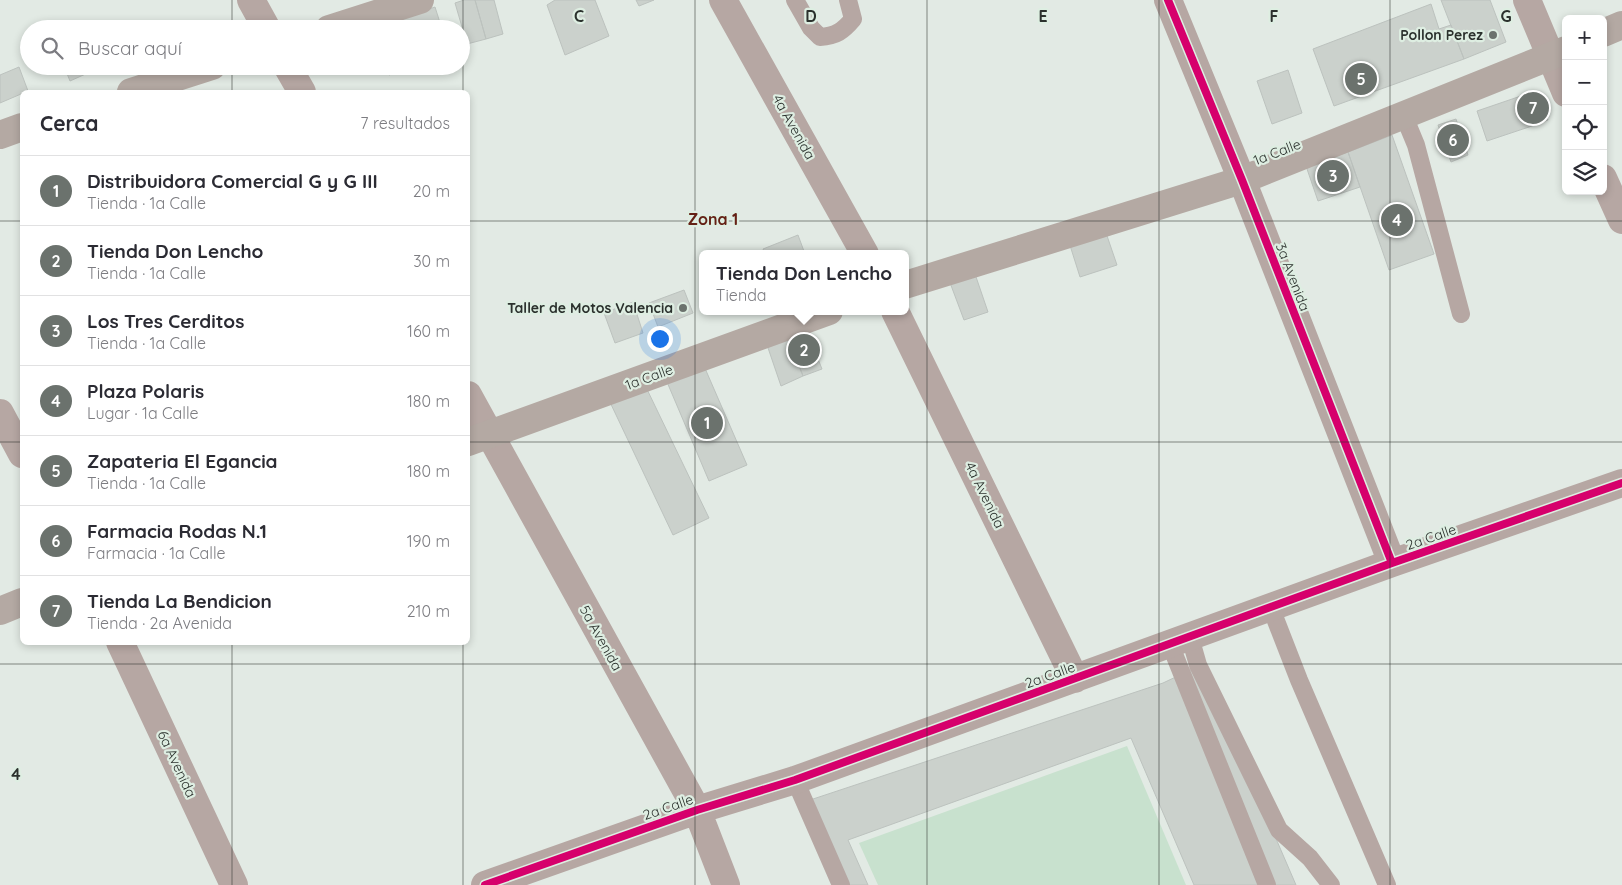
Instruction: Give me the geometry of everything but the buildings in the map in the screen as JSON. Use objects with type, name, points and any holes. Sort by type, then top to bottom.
[{"type":"main road","points":[[358,20],[420,0]]},
{"type":"main road","points":[[1607,31],[1622,25]]},
{"type":"main road","name":"1a Calle","points":[[909,284],[1242,180],[1558,54]]},
{"type":"main road","points":[[137,90],[184,75]]},
{"type":"main road","points":[[0,135],[20,128]]},
{"type":"main road","name":"1a Calle","points":[[478,439],[819,315]]},
{"type":"main road","points":[[0,611],[20,603]]},
{"type":"street","points":[[251,0],[262,20]]},
{"type":"street","name":"4a Avenida","points":[[723,0],[862,250]]},
{"type":"street","name":"3a Avenida","points":[[1168,0],[1242,180],[1392,563]]},
{"type":"street","points":[[1527,0],[1558,54],[1562,74]]},
{"type":"street","points":[[292,75],[301,90]]},
{"type":"street","points":[[1607,187],[1622,220]]},
{"type":"street","name":"4a Avenida","points":[[897,315],[1075,679]]},
{"type":"street","name":"5a Avenida","points":[[470,404],[478,439],[697,810],[726,885]]},
{"type":"street","points":[[0,412],[20,450]]},
{"type":"street","name":"2a Calle","points":[[485,885],[697,810],[795,780],[1392,563],[1622,483]]},
{"type":"street","name":"6a Avenida","points":[[121,645],[234,885]]},
{"type":"lane","points":[[795,0],[811,28],[820,38],[831,36],[844,30],[853,18],[848,0]]},
{"type":"lane","points":[[1404,116],[1416,145],[1461,314]]},
{"type":"lane","points":[[1271,608],[1299,680],[1387,885]]},
{"type":"lane","points":[[1180,641],[1267,885]]},
{"type":"lane","points":[[1180,641],[1198,665],[1279,830],[1310,858],[1331,885]]},
{"type":"lane","points":[[795,780],[841,885]]},
{"type":"green space","points":[[1127,746],[1186,885],[878,885],[859,843]]},
{"type":"cycle path","points":[[1168,0],[1242,180],[1392,563]]},
{"type":"cycle path","points":[[485,885],[697,810],[795,780],[1392,563],[1622,483]]},
{"type":"place","name":"Pollon Perez","points":[[1493,35]]},
{"type":"place","name":"Zapateria El Egancia","points":[[1361,79]]},
{"type":"place","name":"Tienda La Bendicion","points":[[1533,108]]},
{"type":"place","name":"Farmacia Rodas N.1","points":[[1453,140]]},
{"type":"place","name":"Los Tres Cerditos","points":[[1333,176]]},
{"type":"place","name":"Plaza Polaris","points":[[1397,220]]},
{"type":"place","name":"Taller de Motos Valencia","points":[[683,308]]},
{"type":"place","name":"Tienda Don Lencho","points":[[804,350]]},
{"type":"place","name":"Distribuidora Comercial G y G III","points":[[707,423]]},
{"type":"district","name":"Zona 1","points":[[713,219]]}]
